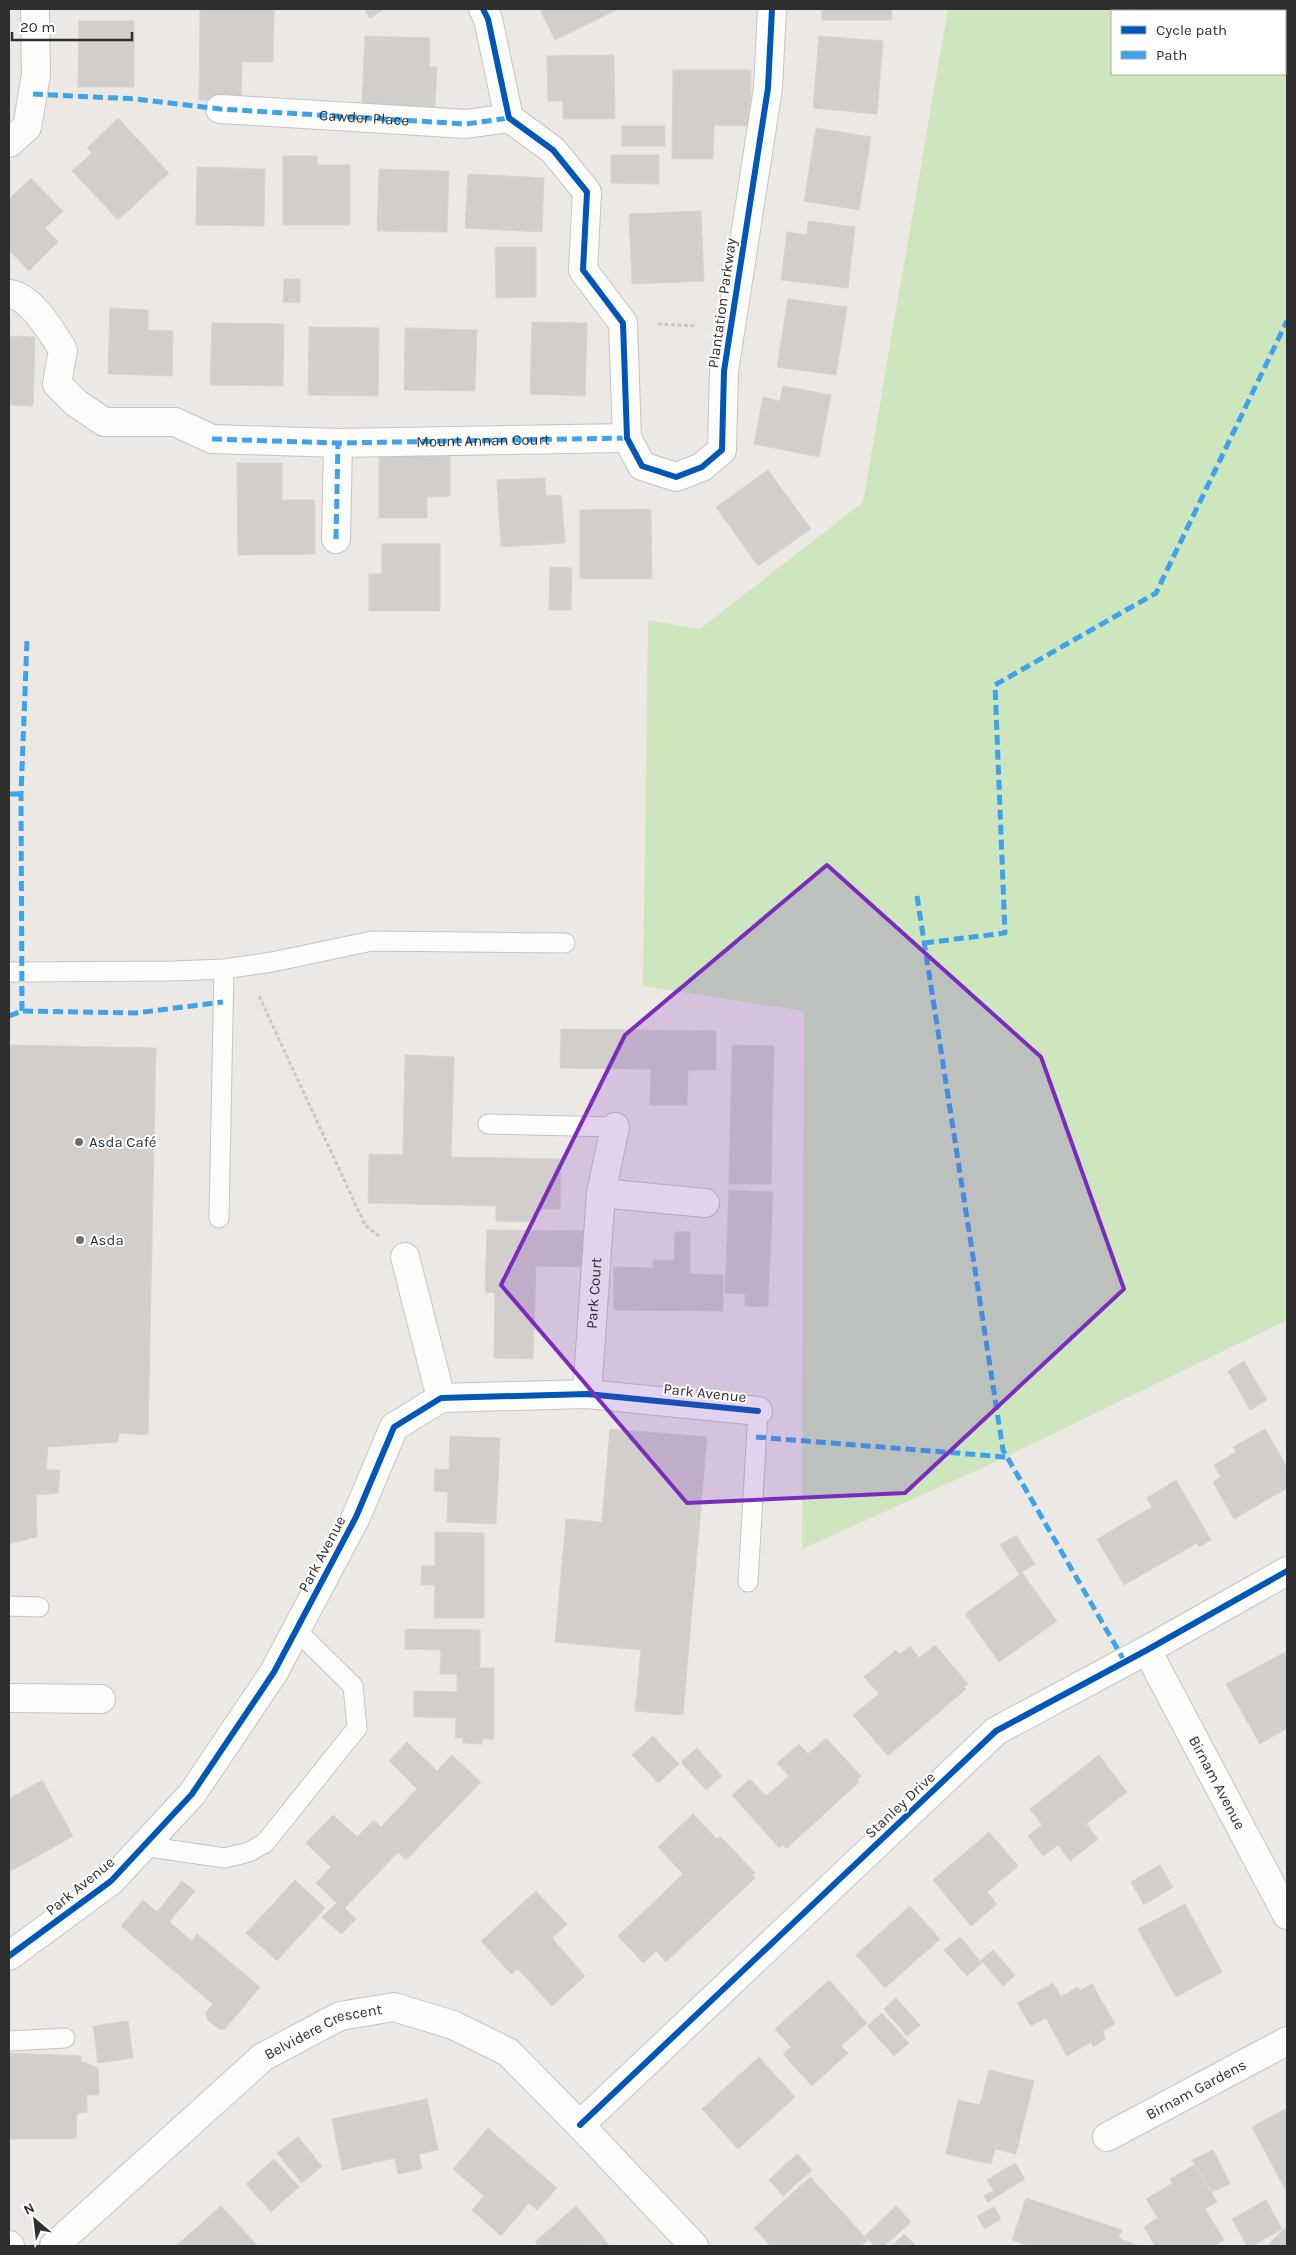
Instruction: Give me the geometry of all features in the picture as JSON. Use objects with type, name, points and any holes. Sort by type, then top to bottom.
[{"type":"street","points":[[9,142],[27,127],[36,75],[35,9]]},
{"type":"street","points":[[483,9],[488,19],[509,118],[553,150],[587,192],[583,270],[623,323]]},
{"type":"street","name":"Plantation Parkway","points":[[623,323],[627,438],[642,466],[676,477],[702,467],[722,450],[724,371],[768,88],[772,9]]},
{"type":"street","name":"Cawder Place","points":[[220,109],[466,124],[509,118]]},
{"type":"street","name":"Mount Annan Court","points":[[9,294],[18,295],[46,322],[63,350],[57,384],[76,403],[104,422],[175,422],[212,439],[338,443],[627,438]]},
{"type":"street","points":[[336,539],[338,443]]},
{"type":"street","name":"Park Court","points":[[587,1394],[600,1193],[615,1127]]},
{"type":"street","points":[[600,1193],[705,1203]]},
{"type":"street","points":[[405,1256],[441,1398]]},
{"type":"street","name":"Park Avenue","points":[[9,1956],[111,1881],[192,1794],[274,1672],[356,1517],[394,1427],[441,1398],[587,1394],[758,1411]]},
{"type":"street","name":"Stanley Drive","points":[[580,2125],[996,1731],[1147,1650],[1287,1571]]},
{"type":"street","name":"Birnam Avenue","points":[[1147,1650],[1287,1915]]},
{"type":"street","points":[[9,1698],[101,1700]]},
{"type":"street","name":"Belvidere Crescent","points":[[54,2246],[263,2057],[340,2016],[394,2007],[453,2025],[508,2052],[694,2246]]},
{"type":"street","name":"Birnam Gardens","points":[[1107,2138],[1287,2042]]},
{"type":"lane","points":[[9,972],[224,969],[272,962],[372,940],[566,944]]},
{"type":"lane","points":[[218,1218],[224,969]]},
{"type":"lane","points":[[488,1124],[615,1127]]},
{"type":"lane","points":[[748,1582],[758,1411]]},
{"type":"lane","points":[[9,1606],[39,1606]]},
{"type":"lane","points":[[143,1846],[225,1858],[249,1852],[265,1843],[356,1728],[353,1686],[296,1630]]},
{"type":"lane","points":[[9,2041],[66,2038]]},
{"type":"path","points":[[623,323],[731,327]]},
{"type":"path","points":[[223,1002],[260,996],[365,1225],[405,1256]]},
{"type":"highlighted area","points":[[827,865],[1041,1057],[1124,1289],[905,1493],[687,1503],[501,1285],[625,1035]]},
{"type":"green space","points":[[948,9],[1287,9],[1287,1320],[1006,1457],[802,1549],[804,1011],[643,986],[648,620],[700,629],[863,502]]},
{"type":"building","points":[[200,9],[274,9],[273,62],[242,62],[241,101],[199,100]]},
{"type":"building","points":[[364,9],[384,9],[370,18]]},
{"type":"building","points":[[822,9],[892,9],[892,20],[822,20]]},
{"type":"building","points":[[540,10],[616,10],[555,40]]},
{"type":"building","points":[[79,21],[134,21],[134,87],[78,87]]},
{"type":"building","points":[[365,36],[430,38],[429,67],[437,67],[435,109],[362,106]]},
{"type":"building","points":[[819,36],[883,41],[877,114],[813,108]]},
{"type":"building","points":[[614,55],[615,119],[563,119],[563,101],[548,101],[547,56]]},
{"type":"building","points":[[673,70],[751,70],[750,126],[714,125],[713,159],[672,159]]},
{"type":"building","points":[[118,118],[169,173],[118,220],[72,171],[92,153],[87,148]]},
{"type":"building","points":[[622,126],[665,126],[665,146],[622,146]]},
{"type":"building","points":[[816,128],[871,137],[859,210],[804,201]]},
{"type":"building","points":[[611,155],[659,155],[659,184],[611,183]]},
{"type":"building","points":[[283,156],[317,156],[317,165],[350,165],[350,225],[283,225]]},
{"type":"building","points":[[197,167],[265,169],[264,226],[196,225]]},
{"type":"building","points":[[379,169],[449,171],[447,232],[377,231]]},
{"type":"building","points":[[468,174],[544,178],[542,232],[465,228]]},
{"type":"building","points":[[31,178],[63,211],[45,228],[58,242],[29,271],[9,250],[9,199]]},
{"type":"building","points":[[701,211],[704,281],[632,284],[629,214]]},
{"type":"building","points":[[808,221],[855,227],[848,288],[781,280],[787,232],[807,235]]},
{"type":"building","points":[[495,247],[536,247],[536,297],[496,298]]},
{"type":"building","points":[[284,279],[300,279],[300,303],[283,302]]},
{"type":"building","points":[[788,299],[847,307],[836,375],[777,367]]},
{"type":"building","points":[[110,308],[148,310],[148,330],[173,331],[172,376],[108,374]]},
{"type":"building","points":[[532,322],[587,323],[585,396],[530,394]]},
{"type":"building","points":[[212,323],[284,324],[283,386],[210,385]]},
{"type":"building","points":[[309,327],[379,328],[378,396],[308,395]]},
{"type":"building","points":[[405,328],[477,330],[475,391],[404,390]]},
{"type":"building","points":[[9,336],[35,337],[33,406],[9,405]]},
{"type":"building","points":[[783,386],[831,395],[819,457],[754,444],[763,397],[780,401]]},
{"type":"building","points":[[379,455],[450,455],[450,496],[427,497],[427,518],[379,518]]},
{"type":"building","points":[[237,463],[282,463],[282,500],[315,500],[315,554],[238,555]]},
{"type":"building","points":[[768,470],[811,529],[758,566],[716,507]]},
{"type":"building","points":[[545,478],[546,496],[561,495],[565,543],[501,547],[497,480]]},
{"type":"building","points":[[651,509],[652,579],[580,579],[580,510]]},
{"type":"building","points":[[382,544],[440,544],[440,611],[369,611],[369,574],[382,574]]},
{"type":"building","points":[[550,567],[572,568],[571,610],[549,610]]},
{"type":"building","points":[[561,1029],[716,1031],[716,1070],[688,1070],[687,1105],[650,1105],[651,1069],[560,1068]]},
{"type":"building","name":"Asda","points":[[9,1045],[156,1048],[148,1435],[119,1433],[118,1442],[48,1447],[46,1470],[60,1470],[58,1493],[36,1495],[37,1537],[9,1544]]},
{"type":"building","points":[[732,1045],[774,1046],[771,1184],[729,1184]]},
{"type":"building","points":[[405,1055],[454,1057],[451,1157],[561,1159],[560,1209],[536,1209],[536,1222],[496,1221],[496,1206],[368,1203],[369,1154],[403,1155]]},
{"type":"building","points":[[729,1190],[773,1192],[768,1307],[745,1306],[745,1294],[725,1293]]},
{"type":"building","points":[[487,1230],[585,1231],[584,1267],[536,1266],[533,1359],[494,1358],[495,1293],[485,1292]]},
{"type":"building","points":[[675,1232],[690,1232],[690,1274],[723,1275],[723,1311],[614,1310],[614,1267],[653,1268],[653,1260],[674,1260]]},
{"type":"building","points":[[1244,1361],[1267,1400],[1250,1410],[1228,1371]]},
{"type":"building","points":[[610,1429],[707,1437],[683,1715],[635,1711],[641,1650],[555,1642],[566,1519],[602,1522]]},
{"type":"building","points":[[1265,1429],[1287,1467],[1287,1488],[1234,1519],[1213,1482],[1221,1477],[1214,1465],[1236,1452],[1233,1447]]},
{"type":"building","points":[[450,1436],[500,1438],[496,1524],[447,1522],[448,1492],[434,1491],[435,1469],[449,1470]]},
{"type":"building","points":[[1176,1480],[1211,1540],[1199,1547],[1197,1543],[1124,1585],[1097,1539],[1152,1507],[1147,1498]]},
{"type":"building","points":[[435,1532],[484,1533],[484,1618],[434,1618],[435,1585],[421,1585],[422,1566],[435,1566]]},
{"type":"building","points":[[1016,1535],[1035,1564],[1019,1574],[1000,1545]]},
{"type":"building","points":[[1022,1573],[1057,1621],[999,1662],[965,1614]]},
{"type":"building","points":[[405,1629],[480,1630],[480,1668],[494,1668],[494,1739],[483,1739],[482,1744],[463,1743],[463,1738],[455,1738],[456,1718],[414,1717],[414,1691],[457,1692],[457,1674],[440,1674],[441,1650],[405,1649]]},
{"type":"building","points":[[935,1645],[968,1684],[964,1687],[966,1689],[888,1756],[853,1715],[879,1694],[864,1677],[896,1650],[900,1654],[910,1646],[919,1658]]},
{"type":"building","points":[[1287,1651],[1287,1728],[1260,1744],[1226,1684]]},
{"type":"building","points":[[653,1736],[679,1764],[658,1783],[632,1755]]},
{"type":"building","points":[[826,1738],[861,1776],[857,1779],[859,1782],[786,1849],[783,1845],[779,1848],[732,1795],[750,1779],[766,1796],[789,1776],[777,1763],[799,1744],[808,1754]]},
{"type":"building","points":[[407,1742],[437,1771],[452,1755],[481,1782],[406,1860],[398,1852],[345,1908],[356,1919],[341,1934],[322,1917],[337,1903],[316,1883],[331,1867],[306,1843],[333,1815],[357,1837],[374,1820],[381,1827],[417,1789],[389,1761]]},
{"type":"building","points":[[697,1748],[722,1776],[706,1790],[681,1762]]},
{"type":"building","points":[[1099,1755],[1127,1792],[1086,1824],[1098,1839],[1070,1861],[1058,1845],[1043,1856],[1028,1836],[1042,1825],[1030,1809]]},
{"type":"building","points":[[42,1780],[73,1836],[9,1872],[9,1799]]},
{"type":"building","points":[[693,1814],[717,1839],[720,1836],[755,1873],[752,1875],[755,1878],[666,1962],[656,1951],[643,1963],[618,1936],[683,1874],[658,1847]]},
{"type":"building","points":[[989,1832],[1018,1866],[987,1892],[997,1904],[971,1926],[933,1880]]},
{"type":"building","points":[[1160,1865],[1173,1887],[1144,1905],[1131,1882]]},
{"type":"building","points":[[295,1880],[325,1908],[277,1961],[246,1933]]},
{"type":"building","points":[[182,1881],[195,1891],[169,1922],[192,1941],[197,1934],[260,1987],[225,2029],[219,2029],[208,2020],[206,2012],[213,2004],[121,1926],[143,1900],[157,1912]]},
{"type":"building","points":[[536,1891],[567,1924],[552,1938],[585,1976],[552,2006],[518,1969],[511,1974],[481,1941]]},
{"type":"building","points":[[1185,1904],[1222,1972],[1176,1997],[1138,1929]]},
{"type":"building","points":[[910,1906],[940,1939],[885,1988],[856,1955]]},
{"type":"building","points":[[960,1937],[982,1963],[967,1976],[944,1950]]},
{"type":"building","points":[[993,1950],[1015,1975],[1003,1986],[981,1960]]},
{"type":"building","points":[[829,1980],[867,2023],[841,2046],[848,2053],[812,2086],[783,2054],[791,2047],[775,2029]]},
{"type":"building","points":[[1053,1983],[1061,1997],[1078,1987],[1080,1991],[1092,1984],[1115,2024],[1103,2031],[1105,2039],[1093,2047],[1091,2042],[1067,2056],[1046,2018],[1031,2026],[1017,2003]]},
{"type":"building","points":[[896,1998],[920,2025],[907,2036],[884,2009]]},
{"type":"building","points":[[882,2013],[909,2043],[894,2056],[867,2026]]},
{"type":"building","points":[[128,2021],[133,2058],[98,2063],[93,2026]]},
{"type":"building","points":[[9,2053],[81,2056],[81,2061],[98,2068],[99,2095],[87,2095],[87,2112],[77,2113],[76,2139],[9,2139]]},
{"type":"building","points":[[759,2057],[795,2097],[738,2149],[702,2109]]},
{"type":"building","points":[[989,2070],[1034,2081],[1016,2154],[995,2149],[991,2164],[946,2154],[958,2100],[980,2105]]},
{"type":"building","points":[[427,2099],[438,2150],[419,2154],[422,2169],[398,2174],[395,2158],[342,2170],[332,2119]]},
{"type":"building","points":[[1287,2108],[1287,2193],[1252,2127]]},
{"type":"building","points":[[488,2128],[557,2188],[537,2210],[529,2203],[501,2236],[472,2210],[484,2196],[453,2169]]},
{"type":"building","points":[[298,2137],[322,2166],[302,2183],[277,2153]]},
{"type":"building","points":[[1213,2150],[1230,2184],[1212,2192],[1192,2160]]},
{"type":"building","points":[[797,2154],[812,2170],[783,2196],[769,2180]]},
{"type":"building","points":[[274,2159],[299,2187],[271,2212],[246,2184]]},
{"type":"building","points":[[1015,2163],[1025,2179],[988,2202],[984,2196],[994,2191],[987,2180]]},
{"type":"building","points":[[1194,2165],[1217,2202],[1205,2209],[1224,2240],[1214,2246],[1155,2246],[1144,2227],[1158,2218],[1146,2199],[1173,2183],[1170,2179]]},
{"type":"building","points":[[810,2177],[868,2240],[860,2246],[771,2246],[754,2228]]},
{"type":"building","points":[[1026,2198],[1122,2230],[1118,2238],[1139,2246],[1030,2246],[1012,2240]]},
{"type":"building","points":[[1266,2200],[1282,2229],[1252,2246],[1247,2246],[1232,2219]]},
{"type":"building","points":[[221,2206],[258,2246],[176,2246]]},
{"type":"building","points":[[576,2206],[601,2235],[588,2246],[539,2246],[535,2242]]},
{"type":"building","points":[[896,2206],[911,2222],[884,2246],[875,2246],[865,2236]]},
{"type":"building","points":[[994,2207],[1001,2219],[985,2229],[977,2216]]},
{"type":"building","points":[[1287,2226],[1287,2246],[1269,2246],[1268,2245]]},
{"type":"building","points":[[904,2234],[916,2246],[892,2246]]},
{"type":"building","points":[[601,2235],[610,2246],[588,2246]]},
{"type":"marked path","points":[[33,94],[136,99],[220,109],[466,124],[509,118]]},
{"type":"marked path","points":[[924,943],[1005,933],[995,685],[1156,593],[1287,321]]},
{"type":"marked path","points":[[212,439],[338,443],[627,438]]},
{"type":"marked path","points":[[336,539],[338,443]]},
{"type":"marked path","points":[[22,1011],[21,794],[27,640]]},
{"type":"marked path","points":[[9,794],[21,794]]},
{"type":"marked path","points":[[917,896],[1003,1450],[1125,1662]]},
{"type":"marked path","points":[[9,1016],[22,1011],[136,1013],[223,1002]]},
{"type":"marked path","points":[[756,1437],[1006,1457]]},
{"type":"cycle path","points":[[483,9],[488,19],[509,118],[553,150],[587,192],[583,270],[623,323],[627,438],[642,466],[676,477],[702,467],[722,450],[724,371],[768,88],[772,9]]},
{"type":"cycle path","points":[[9,1956],[111,1881],[192,1794],[274,1672],[356,1517],[394,1427],[441,1398],[587,1394],[758,1411]]},
{"type":"cycle path","points":[[580,2125],[996,1731],[1147,1650],[1287,1571]]},
{"type":"place","name":"Asda Café","points":[[79,1142]]},
{"type":"place","name":"Asda","points":[[80,1240]]}]
